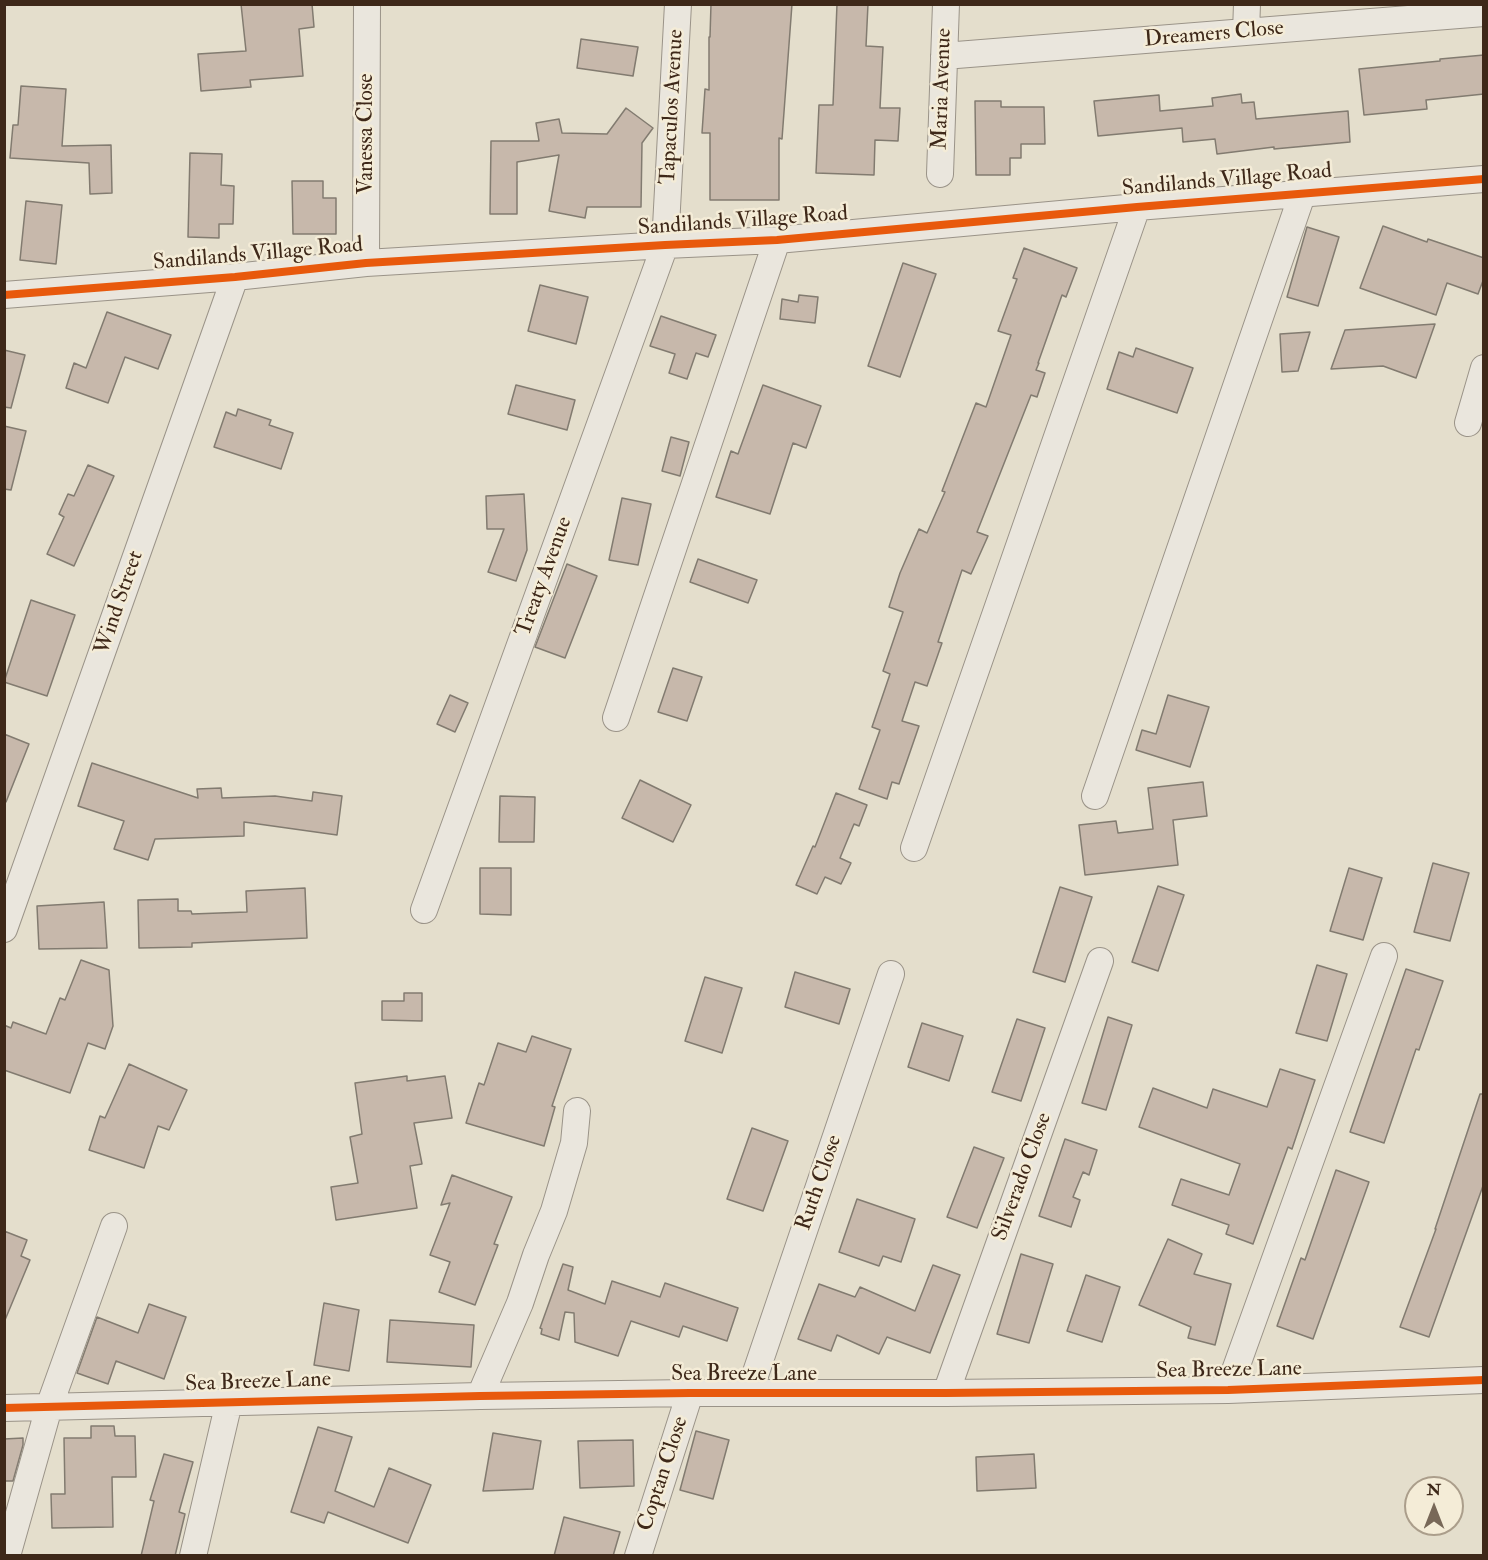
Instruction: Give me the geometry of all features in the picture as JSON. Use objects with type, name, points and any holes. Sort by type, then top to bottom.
[{"type":"street","name":"Vanessa Close","points":[[366,263],[367,4]]},
{"type":"street","name":"Tapaculos Avenue","points":[[665,245],[678,4]]},
{"type":"street","name":"Maria Avenue","points":[[940,174],[946,4]]},
{"type":"street","points":[[1246,32],[1247,4]]},
{"type":"street","name":"Dreamers Close","points":[[944,56],[1484,13]]},
{"type":"street","name":"Sandilands Village Road","points":[[4,295],[235,277],[366,263],[777,240],[1303,192],[1484,179]]},
{"type":"street","points":[[1095,796],[1303,192]]},
{"type":"street","points":[[914,848],[1137,207]]},
{"type":"street","points":[[616,718],[777,240]]},
{"type":"street","name":"Treaty Avenue","points":[[424,910],[665,245]]},
{"type":"street","name":"Wind Street","points":[[4,929],[235,277]]},
{"type":"street","points":[[1468,423],[1484,368]]},
{"type":"street","points":[[1228,1390],[1384,956]]},
{"type":"street","name":"Silverado Close","points":[[946,1393],[1100,961]]},
{"type":"street","name":"Ruth Close","points":[[749,1393],[891,974]]},
{"type":"street","points":[[480,1396],[554,1211],[574,1143],[577,1110]]},
{"type":"street","points":[[7,1556],[49,1407],[114,1226]]},
{"type":"street","name":"Sea Breeze Lane","points":[[4,1408],[480,1396],[1228,1390],[1484,1380]]},
{"type":"street","name":"Coptan Close","points":[[638,1556],[690,1393]]},
{"type":"street","points":[[193,1556],[229,1402]]},
{"type":"building","points":[[241,4],[312,4],[314,27],[299,29],[303,76],[250,80],[251,87],[201,91],[198,54],[246,51]]},
{"type":"building","points":[[711,4],[792,4],[782,139],[779,138],[779,200],[710,200],[710,133],[702,133],[705,89],[709,90]]},
{"type":"building","points":[[837,4],[868,4],[866,46],[883,47],[880,108],[900,108],[898,141],[875,140],[874,175],[816,173],[819,105],[833,105]]},
{"type":"building","points":[[581,39],[638,47],[633,76],[577,68]]},
{"type":"building","points":[[1484,55],[1484,94],[1426,100],[1427,109],[1364,115],[1359,69]]},
{"type":"building","points":[[21,86],[66,89],[62,146],[111,145],[112,193],[90,194],[89,163],[10,158],[13,125],[18,125]]},
{"type":"building","points":[[1241,94],[1242,103],[1254,102],[1256,119],[1348,111],[1350,142],[1274,149],[1274,147],[1217,154],[1215,139],[1183,142],[1182,128],[1098,136],[1094,101],[1159,95],[1160,111],[1213,106],[1212,98]]},
{"type":"building","points":[[975,101],[1001,101],[1001,107],[1044,107],[1045,144],[1021,144],[1021,158],[1010,158],[1010,175],[976,175]]},
{"type":"building","points":[[626,108],[653,128],[642,143],[641,207],[587,207],[585,218],[549,211],[559,155],[517,162],[517,214],[490,214],[491,141],[539,141],[536,123],[559,119],[562,133],[607,134]]},
{"type":"building","points":[[190,153],[222,154],[221,185],[234,186],[233,224],[219,224],[219,238],[188,237]]},
{"type":"building","points":[[292,181],[323,181],[323,198],[336,198],[336,234],[293,234]]},
{"type":"building","points":[[26,201],[62,205],[56,264],[20,260]]},
{"type":"building","points":[[1383,226],[1427,242],[1428,239],[1484,258],[1484,278],[1478,294],[1447,283],[1436,315],[1360,288]]},
{"type":"building","points":[[1307,227],[1339,237],[1318,306],[1287,297]]},
{"type":"building","points":[[1024,248],[1077,268],[1066,297],[1062,295],[1038,363],[1036,370],[1045,373],[1037,397],[1031,395],[977,532],[988,536],[971,574],[962,570],[938,642],[942,643],[927,686],[915,682],[902,721],[919,726],[899,784],[892,782],[887,799],[859,789],[880,730],[872,727],[890,674],[883,671],[903,612],[889,607],[900,573],[919,529],[927,533],[945,492],[942,491],[976,403],[986,407],[1011,335],[998,331],[1017,279],[1013,278]]},
{"type":"building","points":[[903,263],[936,274],[900,377],[868,366]]},
{"type":"building","points":[[540,285],[588,297],[576,344],[528,331]]},
{"type":"building","points":[[799,295],[818,297],[815,323],[780,319],[782,299],[798,302]]},
{"type":"building","points":[[107,312],[171,335],[158,369],[125,357],[108,403],[66,388],[74,363],[86,368]]},
{"type":"building","points":[[661,316],[716,335],[708,357],[696,353],[687,379],[669,373],[675,354],[650,346]]},
{"type":"building","points":[[1435,324],[1416,378],[1383,366],[1331,369],[1345,330]]},
{"type":"building","points":[[1310,332],[1298,371],[1282,372],[1280,334]]},
{"type":"building","points":[[1136,348],[1193,368],[1177,413],[1107,389],[1119,352],[1133,357]]},
{"type":"building","points":[[4,350],[25,355],[11,408],[4,407]]},
{"type":"building","points":[[516,385],[575,400],[567,430],[508,414]]},
{"type":"building","points":[[763,385],[821,406],[806,448],[793,443],[770,514],[716,497],[731,451],[738,454]]},
{"type":"building","points":[[238,409],[271,420],[269,425],[293,433],[281,469],[214,447],[226,412],[236,416]]},
{"type":"building","points":[[4,426],[26,431],[11,490],[4,489]]},
{"type":"building","points":[[671,437],[689,442],[680,476],[662,471]]},
{"type":"building","points":[[88,465],[114,476],[74,566],[47,554],[64,517],[59,514],[68,494],[74,496]]},
{"type":"building","points":[[524,494],[527,550],[516,581],[488,572],[504,529],[487,529],[486,496]]},
{"type":"building","points":[[622,498],[651,504],[638,565],[609,560]]},
{"type":"building","points":[[698,559],[757,580],[748,603],[690,582]]},
{"type":"building","points":[[567,564],[597,576],[565,658],[535,647]]},
{"type":"building","points":[[31,600],[75,615],[47,696],[4,682]]},
{"type":"building","points":[[673,668],[702,677],[687,721],[658,712]]},
{"type":"building","points":[[450,695],[468,703],[455,732],[437,724]]},
{"type":"building","points":[[1168,695],[1209,707],[1190,767],[1136,750],[1142,730],[1156,734]]},
{"type":"building","points":[[4,734],[29,744],[6,802],[4,802]]},
{"type":"building","points":[[92,763],[198,798],[197,789],[221,788],[222,798],[275,796],[312,801],[313,792],[342,796],[337,835],[244,822],[244,836],[155,839],[148,860],[114,849],[124,821],[78,806]]},
{"type":"building","points":[[640,780],[691,805],[673,842],[622,818]]},
{"type":"building","points":[[1203,782],[1207,816],[1173,820],[1178,865],[1085,875],[1079,825],[1116,821],[1118,833],[1153,829],[1148,788]]},
{"type":"building","points":[[836,793],[867,805],[859,826],[854,824],[840,858],[851,863],[841,884],[825,877],[817,894],[796,885],[813,846],[815,847]]},
{"type":"building","points":[[500,796],[535,797],[534,842],[499,842]]},
{"type":"building","points":[[1433,863],[1469,873],[1450,941],[1414,932]]},
{"type":"building","points":[[480,868],[511,868],[511,915],[480,914]]},
{"type":"building","points":[[1349,868],[1382,878],[1363,940],[1330,931]]},
{"type":"building","points":[[1158,886],[1184,895],[1158,971],[1132,962]]},
{"type":"building","points":[[1060,887],[1092,897],[1065,982],[1033,972]]},
{"type":"building","points":[[305,888],[307,938],[192,943],[192,947],[139,948],[138,900],[178,899],[178,911],[191,911],[192,914],[247,912],[246,891]]},
{"type":"building","points":[[104,902],[107,948],[39,949],[37,906]]},
{"type":"building","points":[[81,960],[109,970],[113,1026],[105,1049],[88,1043],[70,1093],[4,1070],[4,1025],[11,1028],[13,1022],[46,1034],[60,998],[65,1000]]},
{"type":"building","points":[[1317,965],[1347,974],[1327,1041],[1296,1033]]},
{"type":"building","points":[[1406,969],[1443,981],[1419,1050],[1416,1049],[1384,1143],[1350,1132]]},
{"type":"building","points":[[795,972],[850,989],[839,1024],[785,1007]]},
{"type":"building","points":[[705,977],[742,988],[722,1053],[685,1041]]},
{"type":"building","points":[[404,993],[422,993],[422,1021],[382,1020],[382,1001],[404,1001]]},
{"type":"building","points":[[1108,1017],[1132,1025],[1106,1110],[1082,1103]]},
{"type":"building","points":[[1017,1019],[1045,1028],[1021,1101],[992,1092]]},
{"type":"building","points":[[922,1023],[963,1036],[949,1081],[908,1067]]},
{"type":"building","points":[[532,1036],[571,1049],[552,1106],[555,1107],[544,1146],[466,1123],[479,1083],[484,1085],[498,1043],[526,1052]]},
{"type":"building","points":[[129,1064],[187,1090],[169,1130],[158,1126],[144,1168],[89,1150],[100,1116],[105,1118]]},
{"type":"building","points":[[1280,1069],[1315,1080],[1292,1149],[1288,1147],[1253,1244],[1226,1234],[1229,1225],[1172,1205],[1181,1179],[1229,1195],[1240,1164],[1139,1127],[1153,1088],[1207,1108],[1213,1089],[1267,1107]]},
{"type":"building","points":[[407,1076],[407,1081],[445,1076],[452,1118],[414,1123],[422,1164],[410,1166],[417,1208],[336,1220],[331,1187],[358,1183],[350,1137],[362,1134],[355,1083]]},
{"type":"building","points":[[1480,1094],[1484,1094],[1484,1183],[1429,1337],[1400,1327],[1436,1229]]},
{"type":"building","points":[[752,1128],[788,1141],[763,1211],[727,1199]]},
{"type":"building","points":[[1065,1139],[1097,1150],[1089,1175],[1083,1172],[1073,1197],[1080,1200],[1071,1227],[1039,1216]]},
{"type":"building","points":[[974,1147],[1004,1158],[977,1228],[947,1217]]},
{"type":"building","points":[[1336,1170],[1369,1182],[1313,1339],[1277,1326],[1301,1258],[1305,1260]]},
{"type":"building","points":[[452,1175],[512,1197],[494,1244],[498,1245],[475,1305],[439,1292],[450,1262],[430,1255],[450,1203],[441,1205]]},
{"type":"building","points":[[857,1199],[915,1219],[901,1262],[883,1256],[879,1266],[839,1252]]},
{"type":"building","points":[[4,1231],[27,1240],[21,1256],[30,1260],[5,1320]]},
{"type":"building","points":[[1168,1239],[1202,1254],[1194,1274],[1231,1284],[1215,1345],[1188,1338],[1191,1327],[1139,1305]]},
{"type":"building","points":[[1021,1254],[1053,1264],[1029,1343],[997,1334]]},
{"type":"building","points":[[563,1264],[573,1267],[568,1290],[605,1304],[612,1281],[660,1297],[665,1283],[738,1308],[727,1341],[683,1326],[679,1337],[631,1321],[618,1356],[575,1342],[574,1313],[565,1312],[559,1340],[541,1334],[542,1329],[540,1328]]},
{"type":"building","points":[[933,1265],[960,1275],[930,1353],[887,1337],[879,1354],[837,1335],[831,1351],[798,1339],[819,1284],[855,1297],[860,1287],[915,1311]]},
{"type":"building","points":[[1086,1275],[1120,1287],[1102,1342],[1067,1331]]},
{"type":"building","points":[[324,1303],[359,1310],[349,1371],[314,1365]]},
{"type":"building","points":[[149,1304],[186,1317],[164,1379],[116,1361],[108,1384],[77,1373],[97,1317],[138,1333]]},
{"type":"building","points":[[390,1320],[474,1325],[471,1367],[387,1362]]},
{"type":"building","points":[[91,1426],[114,1426],[115,1436],[135,1436],[136,1477],[112,1477],[113,1527],[52,1528],[51,1494],[65,1494],[64,1438],[91,1438]]},
{"type":"building","points":[[318,1427],[352,1437],[335,1491],[374,1507],[389,1468],[431,1485],[408,1543],[328,1512],[324,1523],[291,1512]]},
{"type":"building","points":[[696,1431],[729,1440],[713,1499],[680,1490]]},
{"type":"building","points":[[493,1433],[541,1441],[533,1489],[483,1491]]},
{"type":"building","points":[[23,1438],[13,1481],[4,1481],[4,1439]]},
{"type":"building","points":[[633,1440],[634,1486],[580,1488],[578,1441]]},
{"type":"building","points":[[164,1454],[193,1462],[179,1512],[185,1514],[175,1556],[141,1556],[154,1501],[150,1500]]},
{"type":"building","points":[[1034,1454],[1036,1488],[977,1491],[976,1457]]},
{"type":"building","points":[[564,1517],[620,1532],[613,1556],[554,1556]]},
{"type":"cycle path","points":[[4,295],[235,277],[366,263],[777,240],[1137,207],[1484,179]]},
{"type":"cycle path","points":[[4,1408],[480,1396],[1228,1390],[1484,1380]]}]
